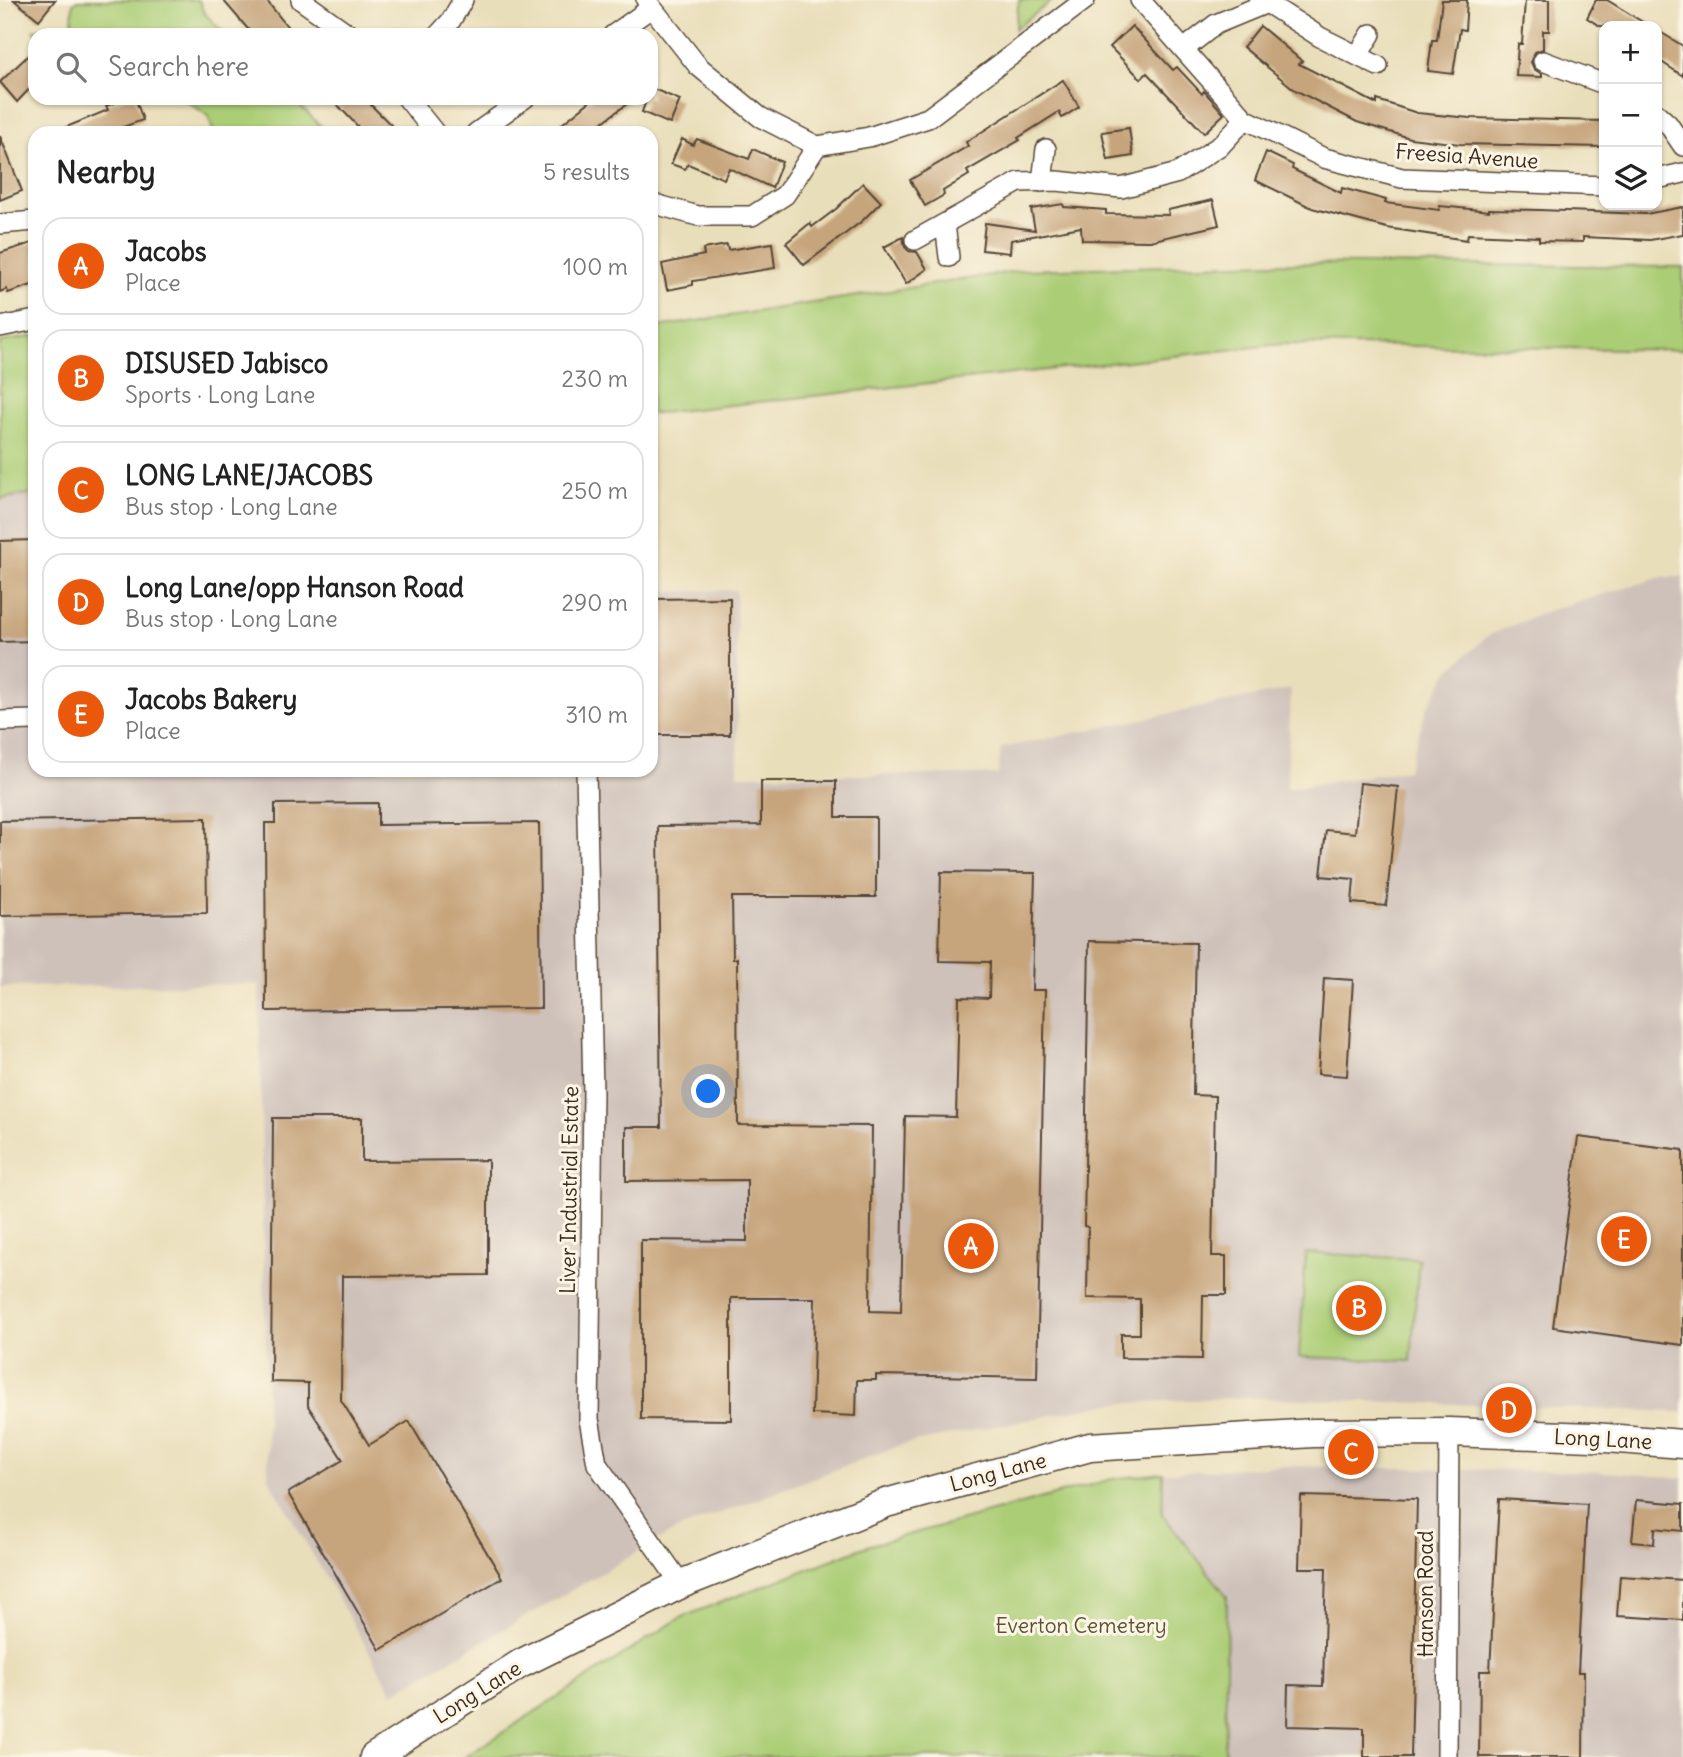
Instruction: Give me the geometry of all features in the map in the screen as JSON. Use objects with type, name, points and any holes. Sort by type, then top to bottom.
[{"type":"main road","name":"Long Lane","points":[[374,1757],[520,1664],[681,1584],[886,1503],[1090,1447],[1313,1433],[1448,1432],[1593,1437],[1683,1444]]},
{"type":"street","points":[[301,0],[340,28]]},
{"type":"street","points":[[444,28],[463,0]]},
{"type":"street","points":[[621,28],[649,4],[698,66],[760,117],[817,146],[869,137],[928,118],[1085,0]]},
{"type":"street","name":"Freesia Avenue","points":[[1140,0],[1245,119],[1324,158],[1402,178],[1599,186]]},
{"type":"street","points":[[1184,49],[1216,23],[1266,3],[1320,37],[1378,66]]},
{"type":"street","points":[[1358,55],[1371,34]]},
{"type":"street","points":[[1543,61],[1599,82]]},
{"type":"street","points":[[413,105],[429,126]]},
{"type":"street","points":[[486,126],[515,105]]},
{"type":"street","points":[[915,240],[1019,182],[1121,188],[1178,173],[1221,145],[1245,119]]},
{"type":"street","points":[[1662,119],[1683,146]]},
{"type":"street","points":[[658,208],[698,216],[752,216],[785,195],[817,146]]},
{"type":"street","points":[[1042,182],[1046,149]]},
{"type":"street","points":[[1662,178],[1683,173]]},
{"type":"street","points":[[0,224],[28,222]]},
{"type":"street","points":[[945,224],[948,257]]},
{"type":"street","points":[[0,327],[28,321]]},
{"type":"street","points":[[0,721],[28,720]]},
{"type":"street","name":"Liver Industrial Estate","points":[[586,777],[593,1092],[590,1426],[597,1464],[681,1584]]},
{"type":"street","name":"Hanson Road","points":[[1447,1757],[1448,1432]]},
{"type":"shaded area","points":[[28,494],[28,777],[658,777],[658,592],[736,590],[738,775],[998,775],[1001,748],[1291,689],[1287,789],[1408,770],[1427,707],[1450,670],[1487,636],[1547,611],[1662,577],[1683,577],[1683,1412],[1247,1397],[1107,1404],[900,1445],[676,1530],[393,1693],[268,1477],[259,984],[0,987],[0,499]]},
{"type":"shaded area","points":[[1283,1466],[1606,1472],[1683,1478],[1683,1757],[1225,1757],[1227,1596],[1162,1514],[1163,1473]]},
{"type":"green space","points":[[77,0],[199,0],[204,13],[219,28],[49,28],[72,25],[73,3]]},
{"type":"green space","points":[[1019,0],[1053,0],[1015,29]]},
{"type":"green space","points":[[193,105],[299,105],[321,126],[212,126],[208,116]]},
{"type":"green space","points":[[1270,263],[1683,267],[1683,350],[1282,344],[658,413],[658,327],[1024,270]]},
{"type":"green space","points":[[28,337],[28,494],[0,499],[0,342]]},
{"type":"green space","points":[[1306,1253],[1419,1259],[1411,1361],[1299,1357]]},
{"type":"green space","name":"Everton Cemetery","points":[[1163,1473],[1162,1514],[1227,1596],[1225,1757],[465,1757],[680,1618],[867,1546],[1112,1479]]},
{"type":"building","points":[[14,0],[55,0],[39,20]]},
{"type":"building","points":[[223,0],[266,0],[288,28],[247,28]]},
{"type":"building","points":[[1442,0],[1467,0],[1465,30],[1460,29],[1453,74],[1428,71],[1432,40],[1437,40]]},
{"type":"building","points":[[1525,0],[1549,0],[1549,31],[1543,31],[1543,49],[1535,52],[1531,62],[1542,77],[1516,76],[1518,44],[1522,44]]},
{"type":"building","points":[[1596,0],[1607,0],[1641,21],[1599,21],[1599,25],[1587,18]]},
{"type":"building","points":[[1132,26],[1173,70],[1177,67],[1202,94],[1204,91],[1224,114],[1204,133],[1147,73],[1141,79],[1110,47]]},
{"type":"building","points":[[1260,26],[1302,61],[1299,64],[1377,104],[1377,100],[1417,113],[1470,118],[1599,121],[1599,147],[1460,144],[1410,138],[1357,122],[1295,90],[1243,47]]},
{"type":"building","points":[[1662,33],[1683,46],[1683,76],[1662,62]]},
{"type":"building","points":[[28,56],[28,90],[17,102],[0,82]]},
{"type":"building","points":[[1063,80],[1079,107],[1062,118],[1059,112],[1018,138],[1020,140],[967,171],[969,175],[925,206],[910,180],[968,146],[966,142]]},
{"type":"building","points":[[658,91],[680,100],[670,124],[642,112],[644,105],[658,105]]},
{"type":"building","points":[[138,105],[143,120],[126,126],[69,126],[108,110],[106,106]]},
{"type":"building","points":[[338,105],[371,105],[391,125],[390,126],[357,126]]},
{"type":"building","points":[[585,105],[626,105],[597,126],[560,126]]},
{"type":"building","points":[[1129,128],[1133,156],[1108,160],[1102,132]]},
{"type":"building","points":[[0,136],[22,191],[0,200]]},
{"type":"building","points":[[682,139],[693,145],[697,139],[749,159],[753,149],[782,162],[772,188],[729,168],[724,179],[688,164],[685,169],[671,164]]},
{"type":"building","points":[[1266,152],[1293,165],[1292,169],[1341,193],[1342,188],[1386,200],[1385,203],[1439,210],[1440,206],[1489,211],[1646,214],[1683,207],[1683,234],[1650,240],[1583,237],[1583,242],[1468,234],[1467,240],[1387,228],[1312,208],[1255,180]]},
{"type":"building","points":[[863,183],[881,202],[862,221],[804,265],[786,243],[810,223],[812,227],[836,209]]},
{"type":"building","points":[[1213,200],[1219,225],[1150,241],[1082,240],[1081,227],[1011,240],[1010,253],[982,250],[985,223],[1035,230],[1031,209],[1063,204],[1064,207],[1106,210],[1106,214],[1169,215],[1168,210]]},
{"type":"building","points":[[903,237],[905,247],[909,251],[917,252],[927,269],[906,284],[884,247]]},
{"type":"building","points":[[772,243],[775,268],[693,281],[693,285],[667,290],[662,264],[704,255],[703,249],[727,245],[728,250]]},
{"type":"building","points":[[28,244],[28,286],[8,293],[7,289],[0,292],[0,253]]},
{"type":"building","points":[[28,540],[28,641],[0,642],[0,541]]},
{"type":"building","points":[[730,598],[730,735],[658,735],[658,599]]},
{"type":"building","points":[[761,781],[836,781],[836,817],[876,817],[876,897],[732,897],[733,959],[737,958],[738,1125],[872,1126],[870,1311],[901,1312],[905,1116],[956,1117],[959,997],[989,998],[990,962],[939,961],[941,872],[1035,873],[1032,990],[1045,990],[1037,1378],[876,1375],[876,1380],[857,1380],[856,1416],[812,1414],[815,1298],[731,1298],[731,1420],[641,1419],[641,1240],[747,1241],[747,1180],[626,1181],[626,1127],[661,1127],[658,826],[761,825]]},
{"type":"building","points":[[1360,783],[1398,787],[1386,906],[1352,903],[1354,879],[1321,876],[1326,830],[1355,833]]},
{"type":"building","points":[[378,803],[378,825],[539,823],[541,1008],[266,1011],[265,823],[275,823],[275,804]]},
{"type":"building","points":[[206,818],[207,913],[0,916],[0,821]]},
{"type":"building","points":[[1089,941],[1196,943],[1193,1095],[1215,1096],[1212,1256],[1226,1256],[1226,1295],[1203,1295],[1202,1359],[1121,1358],[1121,1334],[1140,1334],[1140,1299],[1087,1298],[1088,1227],[1084,1226]]},
{"type":"building","points":[[1324,978],[1353,980],[1347,1076],[1318,1074]]},
{"type":"building","points":[[273,1118],[362,1118],[362,1161],[488,1160],[488,1275],[342,1276],[341,1400],[369,1445],[409,1421],[502,1578],[380,1650],[288,1493],[343,1460],[308,1406],[308,1383],[271,1382]]},
{"type":"building","points":[[1578,1137],[1683,1150],[1683,1345],[1553,1327]]},
{"type":"building","points":[[1301,1496],[1417,1499],[1411,1757],[1364,1757],[1364,1728],[1287,1726],[1288,1685],[1323,1686],[1326,1568],[1299,1568]]},
{"type":"building","points":[[1499,1499],[1587,1504],[1578,1672],[1584,1672],[1583,1757],[1479,1757],[1480,1671],[1490,1671]]},
{"type":"building","points":[[1636,1500],[1683,1504],[1683,1531],[1655,1528],[1654,1544],[1632,1542]]},
{"type":"building","points":[[1620,1576],[1683,1580],[1683,1620],[1617,1616]]},
{"type":"place","name":"Jacobs Bakery","points":[[1624,1239]]},
{"type":"place","name":"Jacobs","points":[[971,1246]]},
{"type":"place","name":"DISUSED Jabisco","points":[[1359,1308]]},
{"type":"place","name":"Long Lane/opp Hanson Road","points":[[1509,1410]]},
{"type":"place","name":"LONG LANE/JACOBS","points":[[1351,1452]]}]
